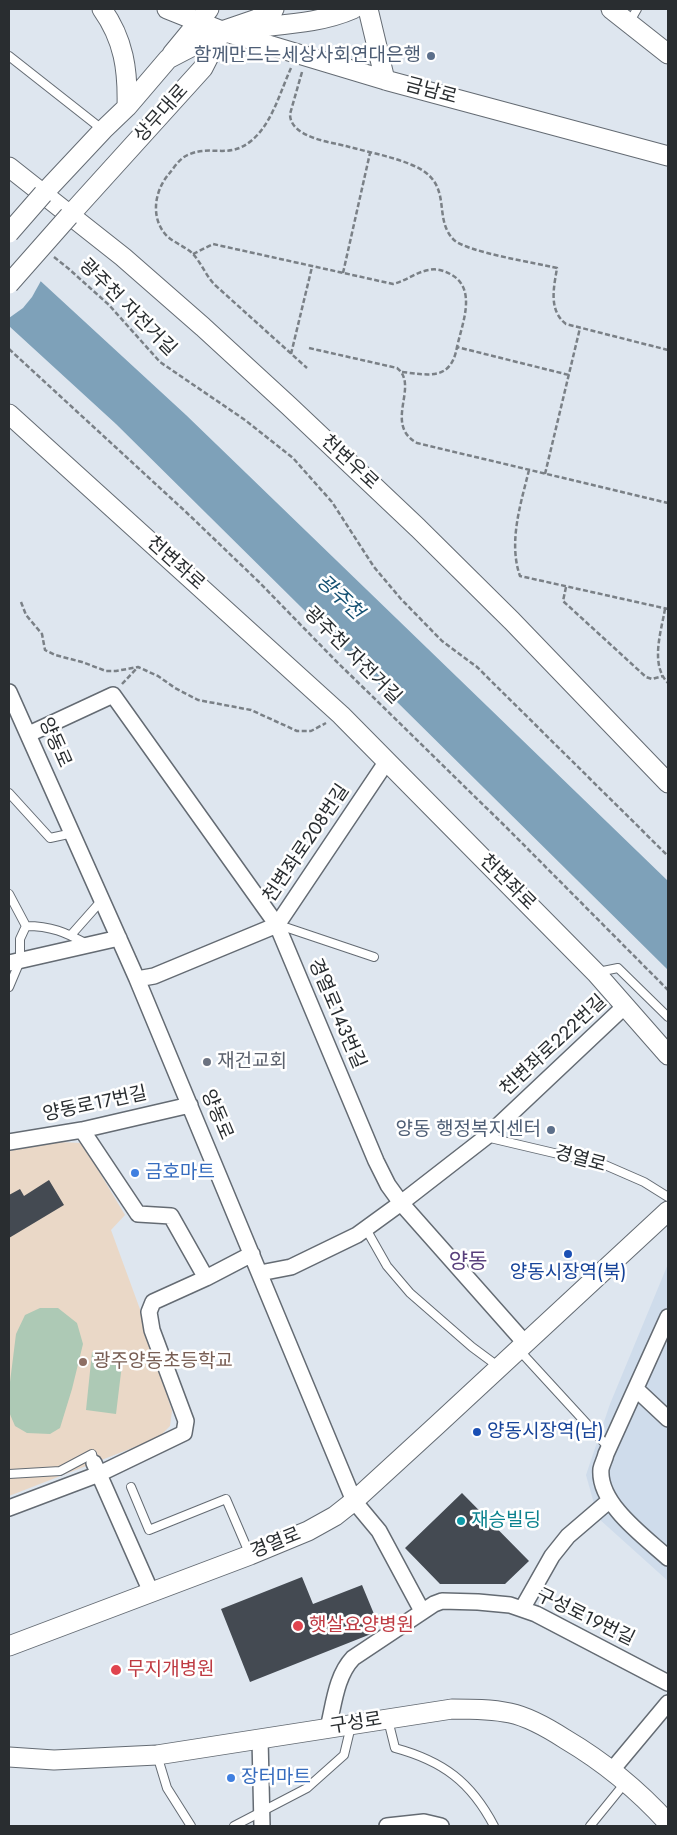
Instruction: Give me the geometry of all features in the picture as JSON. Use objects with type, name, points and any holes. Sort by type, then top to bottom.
[{"type":"street","name":"상무대로","points":[[102,9],[110,21],[124,59],[128,84],[127,107]]},
{"type":"street","name":"금남로","points":[[167,9],[204,15],[222,31],[385,80],[668,156]]},
{"type":"street","points":[[222,31],[257,19],[274,9]]},
{"type":"street","points":[[222,31],[320,20],[337,16],[353,9]]},
{"type":"street","points":[[368,9],[385,80]]},
{"type":"street","points":[[611,9],[633,16],[668,54]]},
{"type":"street","points":[[168,59],[204,15]]},
{"type":"street","name":"상무대로","points":[[9,233],[43,194],[127,107],[168,59],[222,31]]},
{"type":"street","name":"상무대로","points":[[9,284],[203,68],[222,31]]},
{"type":"street","name":"천변우로","points":[[9,167],[123,257],[204,327],[289,406],[418,528],[505,614],[668,783]]},
{"type":"street","name":"천변좌로","points":[[9,414],[341,715],[596,973],[668,1055]]},
{"type":"street","points":[[29,734],[113,695]]},
{"type":"street","name":"경열로143번길","points":[[113,695],[277,925],[376,1161],[388,1185],[522,1346]]},
{"type":"street","name":"양동로","points":[[10,697],[29,734],[137,979],[354,1501]]},
{"type":"street","name":"천변좌로208번길","points":[[137,979],[154,976],[277,925],[387,761]]},
{"type":"street","points":[[14,962],[119,938]]},
{"type":"street","name":"천변좌로222번길","points":[[260,1273],[291,1267],[357,1235],[402,1203],[486,1137],[625,1006]]},
{"type":"street","name":"양동로17번길","points":[[9,1142],[82,1130],[190,1105]]},
{"type":"street","points":[[82,1130],[138,1214],[171,1216],[206,1278]]},
{"type":"street","name":"경열로","points":[[9,1646],[250,1554],[324,1523],[354,1501],[668,1210]]},
{"type":"street","points":[[9,1508],[97,1468],[184,1433],[186,1422],[152,1330],[149,1312],[154,1302],[252,1254]]},
{"type":"street","points":[[668,1317],[601,1469],[603,1484],[618,1512],[668,1558]]},
{"type":"street","points":[[636,1389],[668,1419]]},
{"type":"street","points":[[97,1468],[151,1592]]},
{"type":"street","points":[[522,1609],[552,1556],[568,1536],[610,1500]]},
{"type":"street","points":[[354,1501],[379,1531],[422,1611]]},
{"type":"street","name":"구성로19번길","points":[[328,1728],[341,1676],[346,1665],[353,1658],[422,1611],[442,1601],[510,1605],[536,1614],[668,1683]]},
{"type":"street","points":[[619,1776],[668,1703]]},
{"type":"street","name":"구성로","points":[[9,1757],[54,1760],[157,1755],[452,1709],[484,1709],[511,1714],[546,1727],[590,1754],[619,1776],[668,1824]]},
{"type":"street","points":[[260,1738],[262,1819]]},
{"type":"street","points":[[387,1826],[424,1822],[441,1826]]},
{"type":"lane","points":[[9,56],[103,130]]},
{"type":"lane","points":[[9,793],[50,838],[73,834]]},
{"type":"lane","points":[[9,894],[26,926]]},
{"type":"lane","points":[[71,935],[102,900]]},
{"type":"lane","points":[[277,925],[374,957]]},
{"type":"lane","points":[[26,926],[49,927],[71,935],[88,945]]},
{"type":"lane","points":[[9,987],[20,939],[26,926]]},
{"type":"lane","points":[[596,973],[618,968],[668,1017]]},
{"type":"lane","name":"경열로","points":[[486,1137],[605,1165],[631,1176],[668,1197]]},
{"type":"lane","points":[[366,1228],[387,1266],[410,1293],[472,1347],[499,1367]]},
{"type":"lane","points":[[522,1346],[609,1448]]},
{"type":"lane","points":[[9,1474],[60,1471],[92,1454],[97,1468]]},
{"type":"lane","points":[[131,1487],[148,1530],[226,1499],[250,1554]]},
{"type":"lane","points":[[388,1719],[395,1748],[416,1754],[450,1771],[464,1783],[494,1826]]},
{"type":"lane","points":[[234,1826],[262,1819],[307,1788],[344,1755],[352,1724]]},
{"type":"lane","points":[[157,1755],[167,1788],[191,1826]]},
{"type":"lane","points":[[590,1826],[619,1776]]},
{"type":"path","points":[[302,55],[290,114],[293,123],[302,131],[318,140],[411,164],[431,177],[441,195],[444,218],[449,234],[459,244],[557,268],[553,293],[556,312],[566,324],[668,350]]},
{"type":"path","points":[[302,55],[267,123],[259,134],[250,142],[233,150],[204,151],[189,154],[180,160],[158,189],[156,214],[163,232],[193,254],[207,277],[307,368]]},
{"type":"path","points":[[343,274],[370,153]]},
{"type":"path","points":[[193,254],[213,244],[393,284],[400,283],[431,269],[442,270],[455,277],[464,288],[466,301],[457,347],[452,364],[439,374],[425,375],[402,372],[397,368],[309,348]]},
{"type":"path","name":"광주천 자전거길","points":[[47,252],[69,269],[108,305],[160,362],[245,420],[293,458],[332,502],[374,567],[401,599],[442,641],[477,668],[668,856]]},
{"type":"path","points":[[291,354],[312,267]]},
{"type":"path","points":[[544,474],[580,328]]},
{"type":"path","points":[[457,347],[568,376]]},
{"type":"path","name":"광주천 자전거길","points":[[9,349],[259,582],[335,660],[507,828],[668,990]]},
{"type":"path","points":[[402,372],[405,381],[401,421],[403,428],[412,440],[426,446],[668,503]]},
{"type":"path","points":[[529,470],[516,530],[520,576],[667,609],[658,657],[663,676],[668,683]]},
{"type":"path","points":[[566,587],[563,601],[646,678],[652,679],[663,676]]},
{"type":"path","points":[[22,602],[26,615],[42,634],[45,650],[55,655],[106,671],[138,667],[158,676],[175,688],[198,700],[251,710],[297,731],[311,731],[341,715]]},
{"type":"path","points":[[113,695],[138,667]]},
{"type":"shaded area","name":"광주양동초등학교","points":[[58,1142],[82,1143],[125,1215],[111,1230],[141,1312],[172,1411],[170,1426],[158,1438],[9,1496],[9,1151]]},
{"type":"shaded area","points":[[668,1264],[668,1581],[598,1518],[586,1475],[610,1404]]},
{"type":"green space","points":[[40,1308],[58,1308],[77,1323],[83,1344],[60,1428],[50,1434],[27,1433],[15,1426],[9,1412],[9,1390],[16,1334],[25,1315]]},
{"type":"green space","points":[[92,1352],[123,1356],[116,1414],[86,1410]]},
{"type":"water","name":"광주천","points":[[9,252],[186,415],[668,881],[668,970],[116,424],[9,326]]},
{"type":"pier","points":[[9,250],[42,279],[23,308],[9,318]]},
{"type":"building","points":[[49,1180],[64,1205],[9,1238],[9,1195],[20,1189],[24,1196]]},
{"type":"building","name":"재승빌딩","points":[[462,1493],[529,1561],[505,1584],[440,1584],[405,1548]]},
{"type":"building","name":"햇살요양병원","points":[[302,1577],[313,1604],[362,1585],[374,1614],[365,1618],[371,1634],[250,1682],[221,1609]]},
{"type":"place","name":"함께만드는세상사회연대은행","points":[[431,56]]},
{"type":"place","name":"재건교회","points":[[207,1062]]},
{"type":"place","name":"양동 행정복지센터","points":[[551,1130]]},
{"type":"place","name":"금호마트","points":[[135,1173]]},
{"type":"place","name":"양동시장역(북)","points":[[568,1254]]},
{"type":"place","name":"광주양동초등학교","points":[[83,1362]]},
{"type":"place","name":"양동시장역(남)","points":[[477,1432]]},
{"type":"place","name":"재승빌딩","points":[[461,1521]]},
{"type":"place","name":"햇살요양병원","points":[[298,1626]]},
{"type":"place","name":"무지개병원","points":[[116,1670]]},
{"type":"place","name":"장터마트","points":[[231,1778]]},
{"type":"district","name":"양동","points":[[468,1263]]}]
